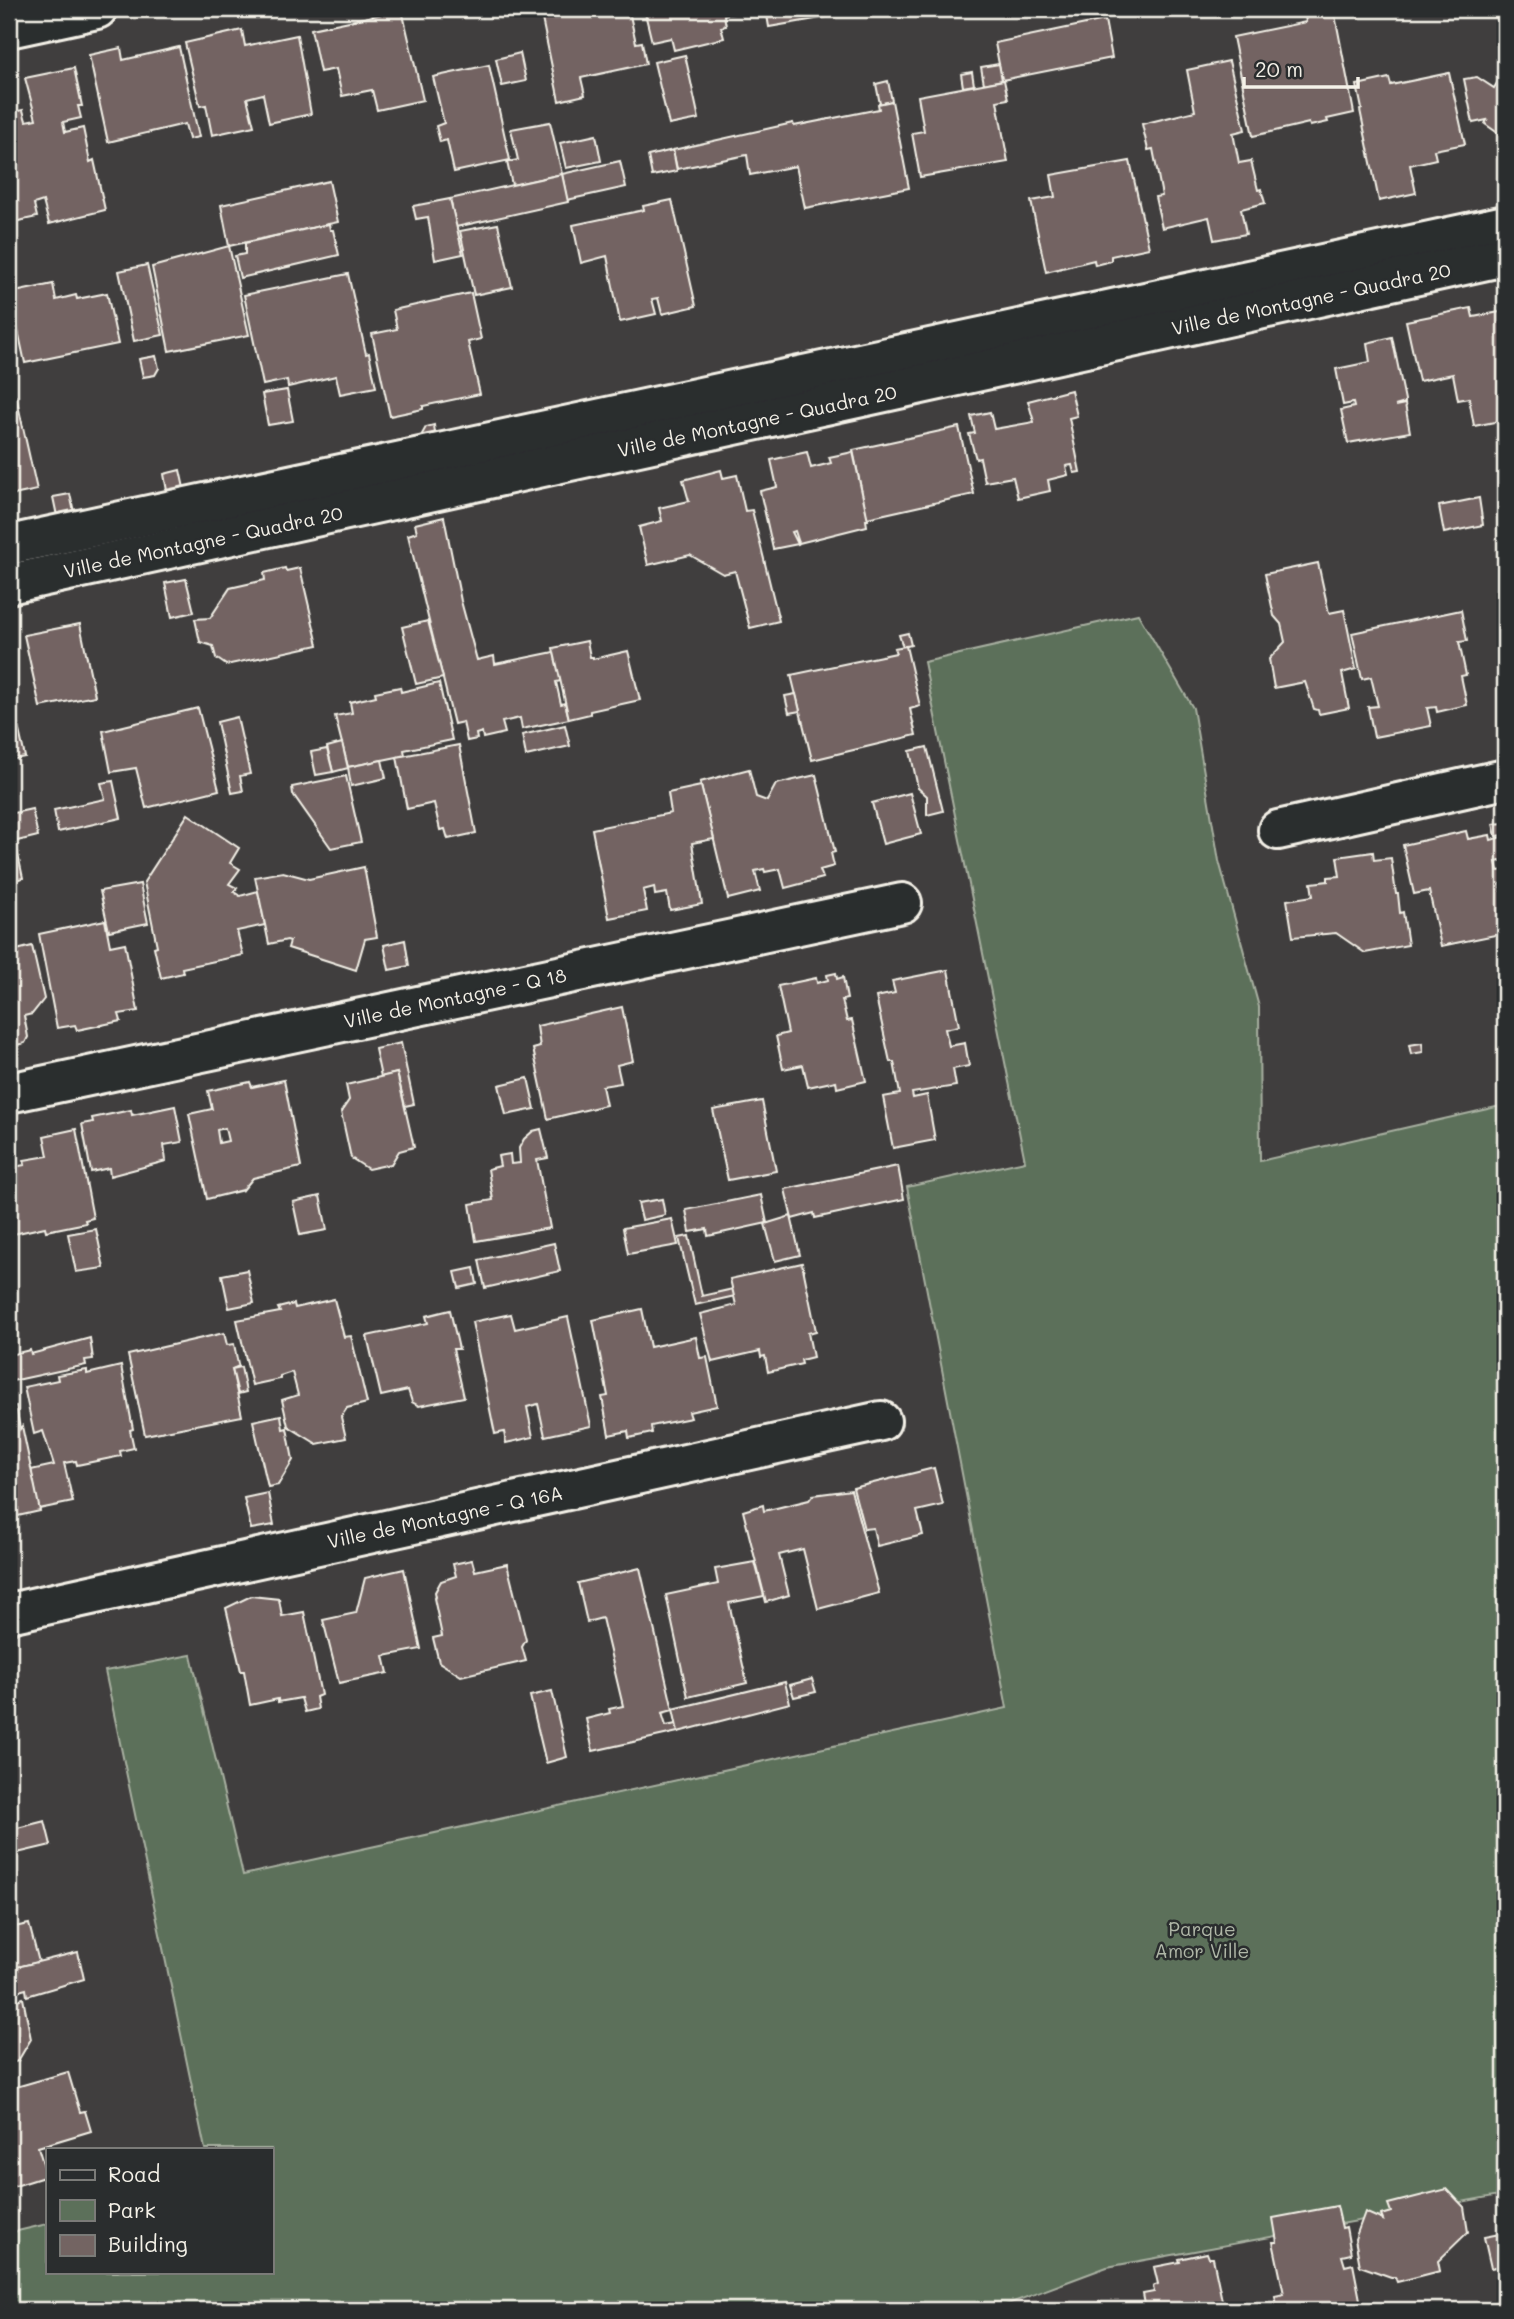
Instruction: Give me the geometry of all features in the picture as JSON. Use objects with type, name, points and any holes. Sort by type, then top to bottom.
[{"type":"street","points":[[9,28],[97,9]]},
{"type":"street","name":"Ville de Montagne - Quadra 20","points":[[9,545],[1505,225]]},
{"type":"street","name":"Ville de Montagne - Quadra 20","points":[[9,584],[1505,256]]},
{"type":"street","points":[[1278,830],[1505,779]]},
{"type":"street","name":"Ville de Montagne - Q 18","points":[[9,1093],[902,903]]},
{"type":"street","name":"Ville de Montagne - Q 16A","points":[[9,1613],[881,1421]]},
{"type":"green space","name":"Parque Amor Ville","points":[[1138,614],[1193,708],[1219,861],[1259,1007],[1260,1161],[1505,1105],[1505,2194],[1107,2267],[992,2310],[9,2310],[9,2233],[46,2224],[46,2274],[273,2274],[273,2148],[205,2148],[105,1671],[191,1655],[243,1875],[1007,1708],[907,1187],[1025,1161],[924,662]]},
{"type":"building","points":[[540,9],[624,9],[626,16],[630,15],[636,43],[642,42],[646,64],[581,78],[585,95],[559,101]]},
{"type":"building","points":[[644,9],[734,9],[735,13],[724,15],[726,26],[721,27],[724,38],[674,50],[671,38],[652,42]]},
{"type":"building","points":[[766,9],[873,9],[769,27]]},
{"type":"building","points":[[402,10],[423,100],[377,110],[372,90],[342,96],[336,69],[320,72],[311,29]]},
{"type":"building","points":[[1334,10],[1354,113],[1327,119],[1328,122],[1310,126],[1309,123],[1253,136],[1233,37],[1306,22],[1305,16]]},
{"type":"building","points":[[1105,20],[1112,58],[1002,80],[995,43]]},
{"type":"building","points":[[242,30],[245,46],[297,35],[311,114],[269,123],[263,94],[247,98],[254,126],[212,135],[206,105],[200,106],[185,43]]},
{"type":"building","points":[[179,47],[199,137],[189,139],[185,124],[108,142],[89,55],[121,48],[123,60]]},
{"type":"building","points":[[520,53],[526,81],[502,86],[496,59]]},
{"type":"building","points":[[685,55],[699,119],[669,125],[654,62]]},
{"type":"building","points":[[1229,61],[1245,130],[1233,133],[1239,163],[1251,161],[1258,190],[1261,189],[1265,203],[1241,209],[1246,234],[1214,240],[1209,217],[1162,228],[1155,197],[1162,196],[1153,149],[1148,150],[1142,124],[1195,111],[1187,70]]},
{"type":"building","points":[[1505,63],[1505,138],[1485,124],[1487,120],[1473,123],[1464,79],[1477,77],[1494,88]]},
{"type":"building","points":[[999,64],[1002,80],[984,84],[981,67]]},
{"type":"building","points":[[489,65],[510,160],[454,172],[447,140],[440,142],[436,126],[444,123],[433,77]]},
{"type":"building","points":[[74,68],[82,106],[78,106],[81,118],[63,122],[65,132],[83,128],[90,162],[94,160],[105,210],[49,224],[43,201],[34,204],[37,217],[9,223],[9,113],[23,110],[26,121],[36,119],[25,78]]},
{"type":"building","points":[[972,72],[974,85],[963,87],[961,74]]},
{"type":"building","points":[[1449,73],[1465,144],[1434,150],[1436,159],[1410,165],[1416,193],[1379,201],[1357,85],[1389,78],[1391,85]]},
{"type":"building","points":[[1004,80],[1008,99],[997,101],[1008,162],[920,177],[912,133],[924,131],[918,96]]},
{"type":"building","points":[[888,81],[892,101],[880,104],[876,84]]},
{"type":"building","points":[[892,101],[909,188],[805,208],[796,166],[750,175],[747,155],[677,169],[673,150],[793,123],[794,126],[879,109],[878,104]]},
{"type":"building","points":[[550,122],[562,174],[512,185],[507,162],[518,160],[511,129]]},
{"type":"building","points":[[596,135],[601,161],[566,168],[560,143]]},
{"type":"building","points":[[673,150],[677,171],[652,176],[648,156]]},
{"type":"building","points":[[620,161],[626,187],[567,200],[562,174]]},
{"type":"building","points":[[1130,161],[1149,248],[1111,256],[1111,261],[1095,265],[1094,260],[1046,272],[1031,201],[1055,197],[1051,175]]},
{"type":"building","points":[[562,174],[568,202],[456,227],[450,199]]},
{"type":"building","points":[[329,181],[338,222],[229,246],[221,205]]},
{"type":"building","points":[[450,199],[463,254],[435,260],[428,217],[416,219],[413,206]]},
{"type":"building","points":[[672,200],[696,306],[662,314],[658,298],[652,299],[656,314],[620,322],[607,256],[581,263],[573,225],[644,210],[643,206]]},
{"type":"building","points":[[329,224],[339,255],[240,278],[235,256],[245,254],[245,243]]},
{"type":"building","points":[[498,224],[512,287],[474,295],[460,231]]},
{"type":"building","points":[[229,246],[249,335],[169,351],[152,267]]},
{"type":"building","points":[[147,265],[163,335],[134,341],[119,271]]},
{"type":"building","points":[[348,274],[376,387],[340,394],[336,376],[288,387],[287,380],[263,385],[244,295]]},
{"type":"building","points":[[53,284],[56,300],[76,295],[77,299],[107,293],[118,344],[25,363],[10,293]]},
{"type":"building","points":[[471,293],[481,339],[468,342],[480,394],[390,416],[372,334],[397,329],[393,310]]},
{"type":"building","points":[[1471,308],[1473,317],[1505,311],[1505,420],[1474,426],[1469,398],[1458,400],[1453,374],[1419,381],[1406,321]]},
{"type":"building","points":[[1392,337],[1405,400],[1405,403],[1395,406],[1405,404],[1410,432],[1348,443],[1341,410],[1354,407],[1353,403],[1343,405],[1336,369],[1370,362],[1367,343]]},
{"type":"building","points":[[156,356],[159,368],[155,375],[143,377],[139,359]]},
{"type":"building","points":[[287,390],[293,421],[268,425],[262,394]]},
{"type":"building","points":[[1071,390],[1077,416],[1069,418],[1080,472],[1074,473],[1072,465],[1066,466],[1068,475],[1048,480],[1050,491],[1018,498],[1013,477],[985,482],[980,458],[976,459],[969,434],[975,433],[971,416],[990,412],[994,429],[1034,422],[1028,401]]},
{"type":"building","points":[[16,396],[37,490],[9,496],[9,397]]},
{"type":"building","points":[[434,425],[435,433],[421,436],[426,427]]},
{"type":"building","points":[[959,427],[974,494],[867,518],[853,450]]},
{"type":"building","points":[[807,452],[811,468],[831,463],[829,457],[853,452],[867,526],[799,543],[795,531],[792,532],[798,544],[773,549],[760,491],[777,487],[771,460]]},
{"type":"building","points":[[180,470],[184,488],[167,491],[164,474]]},
{"type":"building","points":[[721,470],[723,478],[737,475],[745,511],[752,510],[779,621],[750,628],[735,571],[723,574],[690,555],[648,565],[639,527],[662,521],[659,508],[689,501],[683,480]]},
{"type":"building","points":[[70,494],[74,512],[57,516],[53,497]]},
{"type":"building","points":[[1479,498],[1483,525],[1444,533],[1439,506]]},
{"type":"building","points":[[444,517],[461,601],[477,660],[494,656],[495,664],[554,652],[561,681],[556,682],[561,704],[565,703],[569,719],[522,729],[520,718],[502,722],[505,733],[483,738],[482,732],[476,734],[477,739],[467,741],[463,722],[454,724],[408,535],[417,532],[415,524]]},
{"type":"building","points":[[1318,563],[1329,613],[1344,610],[1356,669],[1342,673],[1349,708],[1319,714],[1318,710],[1314,709],[1305,682],[1274,688],[1269,659],[1285,642],[1281,624],[1274,616],[1265,574]]},
{"type":"building","points":[[285,568],[286,571],[300,568],[318,645],[226,665],[216,658],[213,646],[200,642],[195,619],[210,618],[230,588],[265,580],[264,573]]},
{"type":"building","points":[[186,579],[194,612],[172,617],[165,583]]},
{"type":"building","points":[[1461,610],[1467,641],[1459,642],[1466,675],[1461,676],[1467,705],[1437,712],[1436,707],[1427,708],[1431,726],[1374,737],[1368,707],[1378,706],[1371,677],[1362,679],[1352,633]]},
{"type":"building","points":[[428,621],[443,678],[416,684],[402,627]]},
{"type":"building","points":[[80,624],[95,696],[40,707],[24,635]]},
{"type":"building","points":[[908,633],[911,645],[903,647],[899,635]]},
{"type":"building","points":[[587,641],[590,657],[593,659],[628,651],[640,700],[590,711],[590,714],[569,719],[553,648]]},
{"type":"building","points":[[906,646],[920,706],[910,709],[916,735],[812,760],[791,675],[896,653],[894,648]]},
{"type":"building","points":[[439,683],[452,740],[404,750],[405,755],[348,767],[335,716],[352,713],[350,702],[376,696],[375,692],[400,687],[401,692]]},
{"type":"building","points":[[796,694],[800,711],[789,713],[785,696]]},
{"type":"building","points":[[13,704],[25,757],[9,760],[9,705]]},
{"type":"building","points":[[198,708],[219,790],[146,808],[136,768],[111,772],[103,731]]},
{"type":"building","points":[[237,717],[250,774],[240,776],[243,791],[232,793],[217,722]]},
{"type":"building","points":[[565,725],[570,746],[526,756],[522,735]]},
{"type":"building","points":[[342,743],[348,768],[333,772],[327,747]]},
{"type":"building","points":[[459,745],[476,833],[448,839],[445,829],[440,830],[434,803],[407,809],[397,757]]},
{"type":"building","points":[[927,747],[943,811],[927,815],[927,796],[918,788],[910,751]]},
{"type":"building","points":[[327,749],[333,772],[316,775],[311,752]]},
{"type":"building","points":[[382,760],[386,778],[351,786],[348,767]]},
{"type":"building","points":[[749,769],[756,797],[767,801],[776,784],[816,775],[835,852],[831,853],[834,866],[820,870],[823,878],[785,888],[780,869],[765,872],[764,869],[755,871],[760,891],[728,899],[700,782]]},
{"type":"building","points":[[346,776],[361,842],[331,848],[293,794],[292,787]]},
{"type":"building","points":[[113,781],[121,818],[58,832],[54,810],[105,799],[101,783]]},
{"type":"building","points":[[701,786],[714,839],[692,843],[702,904],[670,910],[667,893],[655,895],[654,887],[643,890],[647,911],[609,918],[592,829],[671,813],[668,793]]},
{"type":"building","points":[[910,793],[921,834],[883,844],[872,803]]},
{"type":"building","points":[[32,809],[38,836],[13,842],[9,814]]},
{"type":"building","points":[[188,814],[239,848],[230,863],[240,869],[229,884],[237,888],[234,892],[240,896],[258,891],[265,925],[237,931],[243,955],[182,968],[183,973],[161,978],[144,882]]},
{"type":"building","points":[[1504,823],[1505,835],[1496,836],[1493,824]]},
{"type":"building","points":[[1466,831],[1468,839],[1490,835],[1491,840],[1505,836],[1505,860],[1496,862],[1498,871],[1505,870],[1505,883],[1500,884],[1505,906],[1505,933],[1441,946],[1429,891],[1414,894],[1403,845]]},
{"type":"building","points":[[15,841],[23,878],[9,881],[9,842]]},
{"type":"building","points":[[1373,852],[1374,860],[1391,858],[1408,945],[1365,953],[1336,933],[1293,937],[1287,900],[1313,896],[1311,883],[1340,876],[1337,857]]},
{"type":"building","points":[[364,867],[377,937],[365,939],[356,970],[288,948],[290,941],[287,940],[269,944],[255,877],[283,872],[309,879]]},
{"type":"building","points":[[140,884],[148,923],[109,931],[100,891]]},
{"type":"building","points":[[105,920],[110,946],[125,943],[138,1011],[119,1014],[121,1021],[77,1030],[75,1025],[57,1028],[39,934]]},
{"type":"building","points":[[405,940],[409,966],[389,970],[384,945]]},
{"type":"building","points":[[32,946],[44,999],[32,1014],[24,1016],[28,1037],[25,1043],[9,1047],[9,952]]},
{"type":"building","points":[[948,970],[959,1026],[945,1029],[949,1046],[965,1043],[969,1066],[953,1069],[956,1086],[912,1093],[913,1098],[927,1095],[935,1140],[893,1148],[883,1097],[900,1094],[876,997],[895,993],[892,981]]},
{"type":"building","points":[[836,973],[837,979],[843,977],[847,999],[842,1000],[847,1021],[852,1020],[866,1081],[837,1088],[836,1081],[808,1087],[803,1065],[783,1069],[776,1036],[788,1033],[778,986],[816,978],[817,983],[828,980],[827,975]]},
{"type":"building","points":[[622,1007],[633,1061],[617,1065],[621,1083],[602,1086],[606,1105],[548,1119],[533,1049],[540,1047],[537,1026]]},
{"type":"building","points":[[401,1043],[414,1104],[405,1106],[397,1073],[381,1077],[375,1049]]},
{"type":"building","points":[[1422,1043],[1423,1052],[1411,1054],[1409,1045]]},
{"type":"building","points":[[397,1073],[414,1147],[399,1151],[391,1164],[368,1169],[351,1158],[341,1112],[349,1100],[346,1085]]},
{"type":"building","points":[[528,1078],[535,1109],[506,1115],[499,1085]]},
{"type":"building","points":[[284,1080],[301,1167],[253,1178],[243,1190],[207,1199],[189,1114],[212,1109],[208,1091],[250,1082],[252,1087]],"holes":[[[225,1128],[228,1141],[219,1143],[217,1130]]]},
{"type":"building","points":[[762,1101],[776,1171],[728,1180],[713,1110]]},
{"type":"building","points":[[175,1106],[182,1142],[164,1145],[166,1161],[110,1176],[109,1168],[91,1172],[82,1124],[93,1122],[92,1118],[131,1110],[132,1115]]},
{"type":"building","points":[[76,1129],[93,1218],[85,1220],[86,1223],[46,1231],[45,1227],[9,1235],[9,1175],[14,1174],[13,1167],[25,1165],[24,1160],[48,1156],[44,1136]]},
{"type":"building","points":[[541,1129],[548,1158],[537,1160],[550,1228],[476,1241],[470,1204],[493,1200],[488,1169],[500,1166],[498,1156],[510,1154],[511,1164],[520,1163],[519,1148],[524,1139],[533,1131]]},
{"type":"building","points":[[898,1166],[904,1199],[815,1218],[814,1213],[792,1219],[785,1189]]},
{"type":"building","points":[[761,1195],[767,1223],[708,1236],[707,1229],[690,1232],[686,1210]]},
{"type":"building","points":[[320,1196],[327,1230],[300,1235],[293,1202]]},
{"type":"building","points":[[662,1199],[665,1215],[642,1220],[638,1203]]},
{"type":"building","points":[[791,1216],[800,1255],[775,1261],[765,1224]]},
{"type":"building","points":[[672,1219],[678,1245],[628,1254],[623,1228]]},
{"type":"building","points":[[96,1229],[104,1268],[76,1272],[68,1234]]},
{"type":"building","points":[[689,1236],[702,1296],[733,1289],[735,1296],[695,1305],[679,1238]]},
{"type":"building","points":[[554,1243],[560,1271],[485,1288],[479,1260]]},
{"type":"building","points":[[802,1263],[816,1331],[808,1333],[813,1357],[801,1360],[802,1364],[768,1372],[765,1356],[761,1357],[760,1351],[712,1362],[700,1314],[736,1305],[730,1279]]},
{"type":"building","points":[[474,1268],[477,1284],[459,1288],[455,1272]]},
{"type":"building","points":[[247,1270],[254,1303],[229,1308],[222,1275]]},
{"type":"building","points":[[334,1299],[344,1337],[351,1336],[367,1403],[347,1408],[341,1417],[346,1438],[317,1444],[288,1426],[282,1400],[298,1395],[292,1372],[280,1376],[280,1379],[252,1385],[237,1320],[280,1312],[278,1308],[294,1304],[295,1308]]},
{"type":"building","points":[[642,1309],[650,1347],[696,1337],[700,1358],[707,1357],[717,1406],[689,1412],[691,1418],[651,1426],[652,1433],[629,1438],[628,1431],[609,1435],[602,1397],[608,1396],[593,1320]]},
{"type":"building","points":[[450,1310],[459,1349],[453,1349],[464,1397],[419,1406],[412,1402],[408,1390],[381,1396],[367,1336],[428,1323],[426,1316]]},
{"type":"building","points":[[511,1314],[515,1329],[568,1317],[591,1426],[545,1436],[538,1404],[527,1407],[533,1437],[506,1443],[504,1432],[495,1434],[472,1322]]},
{"type":"building","points":[[224,1333],[227,1345],[234,1344],[239,1366],[232,1369],[242,1416],[145,1435],[128,1355]]},
{"type":"building","points":[[90,1338],[93,1359],[85,1360],[86,1365],[12,1381],[9,1355],[30,1350],[31,1354]]},
{"type":"building","points":[[121,1366],[134,1448],[120,1451],[121,1456],[77,1465],[76,1461],[64,1463],[73,1502],[39,1509],[31,1470],[54,1465],[43,1431],[34,1434],[24,1387],[58,1380],[57,1375],[87,1370],[87,1374]]},
{"type":"building","points":[[241,1367],[246,1392],[238,1394],[232,1369]]},
{"type":"building","points":[[9,1402],[10,1407],[16,1406],[20,1429],[22,1426],[40,1511],[9,1518]]},
{"type":"building","points":[[281,1415],[283,1429],[287,1428],[293,1460],[278,1485],[268,1487],[253,1421]]},
{"type":"building","points":[[934,1468],[943,1505],[917,1511],[923,1535],[877,1546],[873,1528],[864,1529],[853,1488]]},
{"type":"building","points":[[851,1490],[879,1593],[818,1609],[803,1549],[779,1555],[789,1595],[766,1602],[743,1511],[763,1505],[764,1511],[809,1500],[813,1495]]},
{"type":"building","points":[[268,1493],[274,1525],[251,1529],[244,1498]]},
{"type":"building","points":[[472,1560],[475,1571],[507,1564],[526,1640],[522,1647],[526,1661],[461,1676],[439,1662],[433,1638],[442,1636],[434,1598],[441,1581],[456,1576],[453,1564]]},
{"type":"building","points":[[755,1562],[764,1596],[729,1603],[747,1683],[688,1697],[666,1595],[718,1584],[715,1569]]},
{"type":"building","points":[[640,1568],[673,1710],[662,1713],[666,1726],[676,1724],[678,1732],[593,1751],[586,1719],[610,1713],[609,1709],[623,1706],[602,1618],[587,1622],[578,1583]]},
{"type":"building","points":[[404,1569],[421,1649],[384,1656],[388,1673],[339,1683],[323,1620],[356,1613],[365,1578]]},
{"type":"building","points":[[251,1596],[279,1599],[282,1616],[304,1612],[321,1695],[316,1697],[318,1709],[305,1712],[301,1698],[278,1702],[278,1699],[250,1705],[244,1671],[241,1671],[226,1608]]},
{"type":"building","points":[[812,1679],[816,1692],[794,1697],[790,1685]]},
{"type":"building","points":[[785,1682],[790,1703],[678,1732],[673,1709]]},
{"type":"building","points":[[552,1691],[567,1757],[546,1763],[530,1696]]},
{"type":"building","points":[[45,1821],[51,1845],[9,1855],[9,1830]]},
{"type":"building","points":[[29,1924],[39,1962],[9,1969],[9,1928]]},
{"type":"building","points":[[78,1952],[84,1979],[27,1996],[26,1989],[15,1992],[17,2000],[23,1998],[31,2039],[18,2061],[9,2064],[9,1969]]},
{"type":"building","points":[[68,2072],[80,2112],[85,2111],[91,2131],[38,2147],[46,2176],[9,2188],[9,2089]]},
{"type":"building","points":[[1447,2189],[1464,2207],[1468,2232],[1438,2261],[1440,2271],[1397,2282],[1395,2277],[1360,2266],[1355,2239],[1365,2212],[1383,2220],[1381,2215],[1391,2212],[1388,2204]]},
{"type":"building","points":[[1337,2206],[1342,2228],[1346,2227],[1351,2254],[1342,2256],[1345,2266],[1353,2264],[1362,2310],[1278,2310],[1275,2296],[1284,2294],[1273,2242],[1277,2242],[1273,2218]]},
{"type":"building","points":[[1505,2233],[1505,2265],[1491,2268],[1484,2237]]},
{"type":"building","points":[[1207,2253],[1209,2258],[1213,2258],[1224,2310],[1146,2310],[1143,2294],[1154,2292],[1153,2286],[1158,2284],[1154,2267]]},
{"type":"building","points":[[1135,2304],[1136,2310],[1099,2310]]}]
